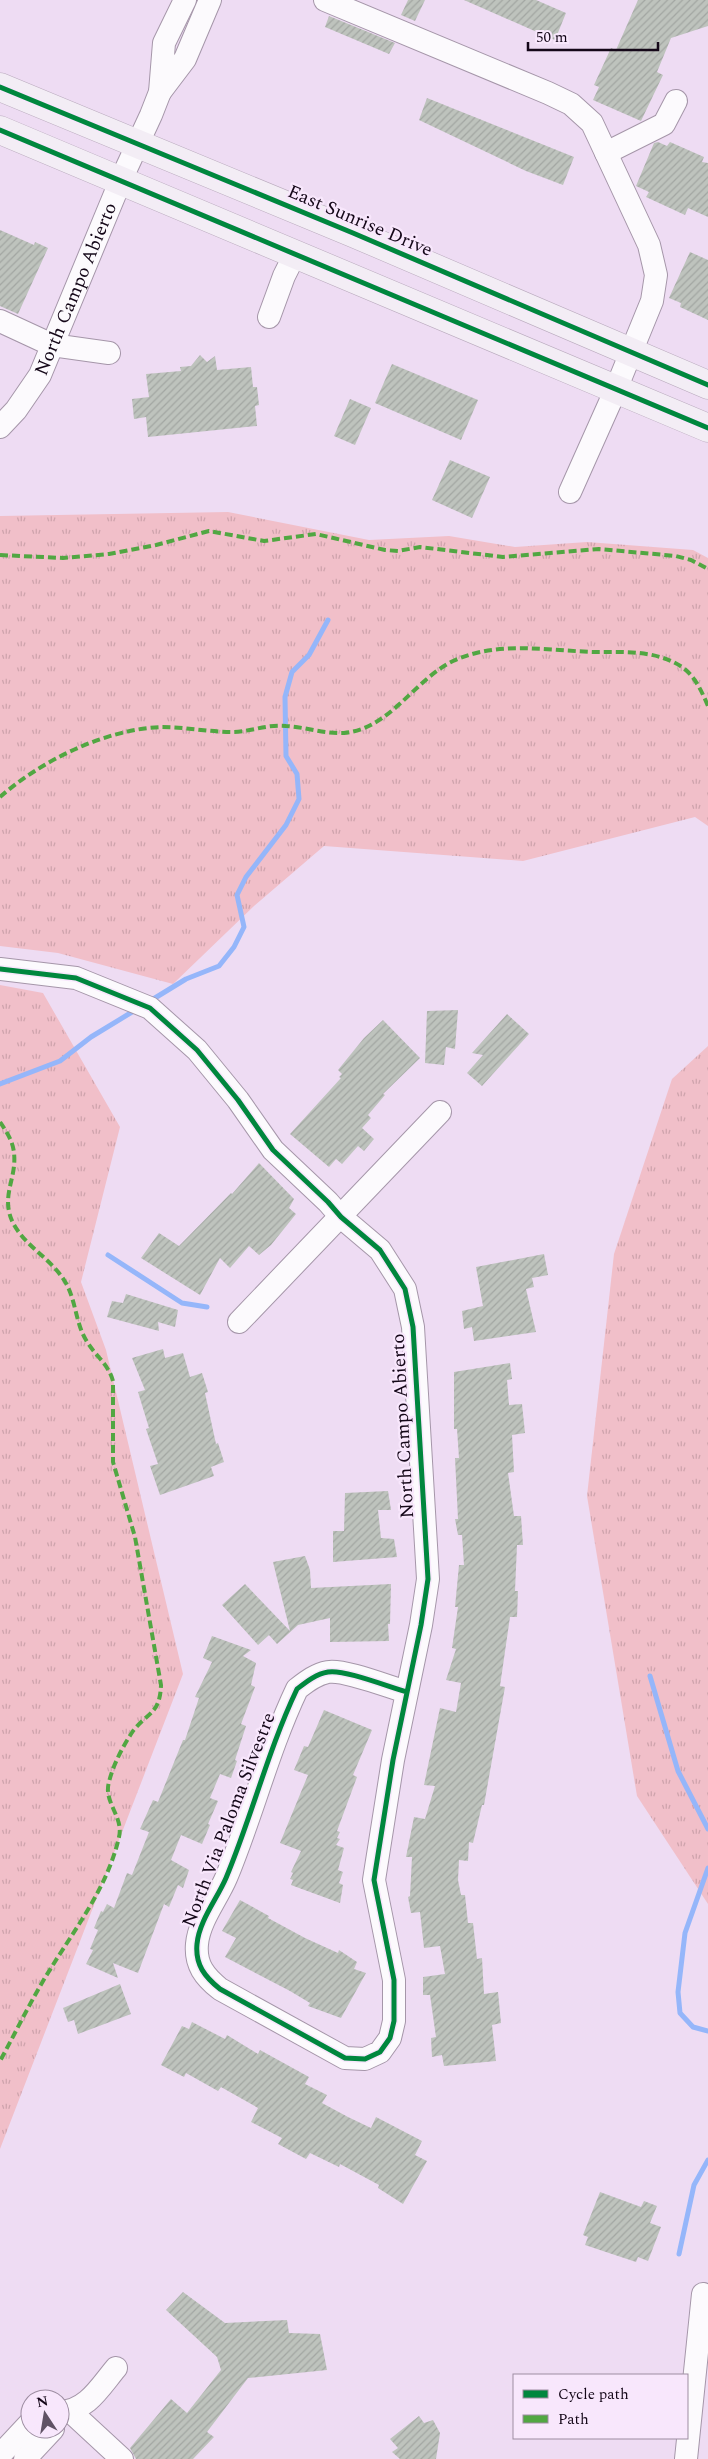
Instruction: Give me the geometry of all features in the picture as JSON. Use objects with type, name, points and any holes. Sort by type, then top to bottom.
[{"type":"main road","name":"East Sunrise Drive","points":[[0,87],[353,233],[708,385]]},
{"type":"main road","points":[[0,130],[708,428]]},
{"type":"street","points":[[160,92],[164,43],[185,0]]},
{"type":"street","points":[[160,92],[185,59],[210,0]]},
{"type":"street","points":[[325,0],[571,104],[592,123],[649,245],[656,275],[652,301],[616,390],[570,492]]},
{"type":"street","name":"North Campo Abierto","points":[[0,427],[16,410],[40,375],[120,182],[160,92]]},
{"type":"street","points":[[606,153],[664,124],[676,101]]},
{"type":"street","points":[[269,317],[284,276],[295,254]]},
{"type":"street","points":[[0,321],[52,345],[109,353]]},
{"type":"street","name":"North Campo Abierto","points":[[0,969],[76,978],[150,1008],[197,1050],[238,1100],[273,1150],[328,1202],[341,1217],[380,1250],[405,1289],[413,1328],[428,1579],[421,1625],[393,1760],[374,1880],[394,1980],[394,2021],[390,2038],[380,2052],[376,2064],[365,2060],[345,2058]]},
{"type":"street","points":[[239,1322],[440,1112]]},
{"type":"street","name":"North Via Paloma Silvestre","points":[[345,2058],[220,1989],[190,1962],[201,1930],[225,1878],[289,1706],[297,1689],[309,1672],[340,1672],[408,1692]]},
{"type":"street","points":[[686,2459],[703,2294]]},
{"type":"street","points":[[70,2410],[86,2404],[116,2368]]},
{"type":"street","points":[[70,2416],[122,2459]]},
{"type":"street","points":[[0,2455],[20,2434]]},
{"type":"street","points":[[25,2459],[44,2439]]},
{"type":"green space","points":[[228,512],[369,540],[449,536],[515,547],[587,542],[693,550],[708,558],[708,826],[695,817],[523,861],[324,846],[254,906],[173,984],[58,953],[0,946],[0,516]]},
{"type":"green space","points":[[0,985],[43,993],[120,1127],[81,1282],[106,1350],[183,1674],[0,2149]]},
{"type":"green space","points":[[708,1046],[708,1904],[637,1796],[587,1496],[614,1254],[672,1079]]},
{"type":"building","points":[[408,0],[425,0],[415,21],[401,15]]},
{"type":"building","points":[[464,0],[536,0],[566,13],[555,40]]},
{"type":"building","points":[[638,0],[708,0],[708,26],[671,38],[657,72],[663,75],[641,121],[593,100],[599,87],[594,85],[611,48],[616,50]]},
{"type":"building","points":[[329,16],[395,43],[389,54],[325,27]]},
{"type":"building","points":[[427,98],[574,157],[563,185],[526,171],[419,120]]},
{"type":"building","points":[[658,142],[667,146],[670,142],[704,157],[702,162],[708,163],[708,217],[688,208],[685,215],[646,197],[649,192],[636,186],[654,143]]},
{"type":"building","points":[[0,230],[34,245],[35,242],[48,248],[18,314],[0,306]]},
{"type":"building","points":[[690,252],[708,260],[708,320],[680,307],[681,303],[669,298]]},
{"type":"building","points":[[200,355],[207,362],[215,356],[217,370],[251,367],[253,387],[257,387],[259,405],[255,406],[257,426],[148,437],[146,417],[134,419],[132,399],[149,397],[146,374],[181,371],[180,367],[191,366]]},
{"type":"building","points":[[392,364],[478,400],[461,440],[375,403]]},
{"type":"building","points":[[350,399],[371,408],[355,445],[334,436]]},
{"type":"building","points":[[450,460],[490,477],[472,518],[432,500]]},
{"type":"building","points":[[458,1010],[455,1049],[446,1047],[444,1065],[425,1063],[427,1011]]},
{"type":"building","points":[[507,1014],[529,1034],[482,1086],[467,1073],[483,1055],[472,1053]]},
{"type":"building","points":[[383,1020],[420,1058],[383,1094],[385,1095],[368,1115],[371,1118],[362,1128],[374,1139],[364,1151],[358,1146],[342,1164],[336,1159],[329,1167],[290,1134],[341,1078],[339,1077],[342,1074],[338,1070],[364,1038]]},
{"type":"building","points":[[259,1163],[294,1199],[289,1208],[296,1214],[271,1245],[259,1255],[249,1246],[230,1268],[220,1258],[200,1295],[141,1258],[159,1233],[179,1246],[232,1194]]},
{"type":"building","points":[[544,1254],[548,1275],[532,1278],[534,1287],[526,1289],[536,1332],[474,1341],[472,1327],[464,1329],[462,1311],[483,1306],[476,1267]]},
{"type":"building","points":[[126,1294],[178,1310],[175,1327],[158,1322],[159,1331],[107,1317],[112,1301],[123,1303]]},
{"type":"building","points":[[163,1349],[165,1358],[183,1353],[190,1377],[202,1373],[208,1392],[205,1393],[216,1444],[218,1443],[224,1462],[211,1467],[214,1476],[160,1495],[150,1466],[158,1464],[146,1429],[149,1428],[138,1392],[145,1390],[132,1358]]},
{"type":"building","points":[[510,1363],[512,1379],[507,1380],[509,1405],[522,1404],[525,1433],[512,1435],[514,1472],[508,1473],[514,1516],[521,1516],[523,1545],[517,1545],[515,1591],[518,1591],[517,1617],[510,1617],[500,1686],[505,1687],[484,1805],[482,1805],[473,1843],[469,1842],[468,1861],[459,1860],[458,1880],[461,1895],[465,1895],[468,1923],[473,1923],[477,1959],[482,1958],[484,1994],[498,1992],[501,2023],[492,2025],[496,2061],[444,2066],[442,2055],[432,2057],[431,2038],[436,2037],[430,1995],[423,1995],[423,1977],[445,1974],[440,1946],[424,1948],[420,1912],[411,1913],[408,1897],[410,1896],[412,1857],[406,1857],[414,1817],[425,1819],[435,1786],[424,1785],[440,1708],[456,1712],[461,1683],[446,1680],[456,1649],[452,1648],[458,1607],[455,1607],[459,1565],[464,1565],[462,1535],[458,1535],[455,1519],[458,1519],[455,1458],[459,1458],[457,1429],[454,1429],[454,1372]]},
{"type":"building","points":[[388,1491],[391,1510],[378,1510],[381,1538],[394,1539],[397,1557],[333,1562],[333,1531],[344,1531],[345,1493]]},
{"type":"building","points":[[305,1556],[310,1570],[311,1588],[391,1584],[390,1624],[388,1624],[389,1641],[330,1642],[330,1618],[298,1625],[277,1644],[269,1635],[258,1645],[222,1605],[245,1584],[290,1631],[273,1562]]},
{"type":"building","points":[[212,1636],[251,1650],[243,1656],[256,1663],[251,1685],[255,1687],[241,1724],[246,1726],[235,1760],[237,1761],[231,1778],[220,1774],[210,1798],[218,1801],[202,1844],[181,1835],[171,1860],[189,1870],[183,1888],[178,1885],[169,1907],[164,1904],[138,1973],[113,1963],[118,1978],[86,1964],[93,1950],[90,1949],[98,1930],[94,1928],[101,1911],[103,1912],[107,1904],[114,1908],[127,1873],[132,1875],[149,1832],[140,1829],[153,1800],[158,1802],[183,1740],[185,1740],[199,1698],[195,1697],[212,1662],[203,1658]]},
{"type":"building","points":[[324,1710],[372,1730],[353,1775],[357,1777],[337,1831],[340,1832],[337,1838],[340,1839],[336,1845],[344,1848],[338,1870],[343,1872],[339,1883],[343,1885],[340,1903],[291,1885],[293,1880],[290,1879],[293,1873],[291,1872],[301,1851],[280,1843],[308,1775],[294,1770],[304,1746],[308,1747]]},
{"type":"building","points":[[240,1900],[305,1938],[338,1953],[339,1950],[357,1962],[354,1969],[366,1973],[341,2018],[308,2006],[310,2003],[290,1991],[225,1957],[236,1938],[222,1931]]},
{"type":"building","points":[[120,1984],[131,2014],[78,2034],[74,2020],[68,2022],[63,2008]]},
{"type":"building","points":[[192,2022],[225,2039],[227,2035],[258,2054],[260,2050],[309,2077],[305,2084],[327,2095],[322,2103],[348,2117],[371,2128],[376,2117],[422,2141],[415,2155],[427,2161],[403,2204],[378,2188],[379,2185],[340,2164],[339,2167],[310,2153],[306,2159],[278,2144],[282,2138],[251,2122],[258,2108],[221,2087],[218,2091],[186,2073],[184,2077],[161,2065],[182,2026],[189,2029]]},
{"type":"building","points":[[600,2192],[641,2207],[644,2201],[657,2206],[650,2223],[661,2227],[648,2261],[638,2257],[636,2262],[585,2245],[588,2237],[583,2235]]},
{"type":"building","points":[[183,2292],[225,2323],[287,2320],[289,2333],[320,2334],[327,2370],[248,2378],[207,2432],[214,2437],[193,2459],[136,2459],[130,2448],[171,2399],[187,2413],[221,2370],[217,2357],[166,2310]]},
{"type":"building","points":[[419,2416],[424,2423],[433,2420],[440,2433],[436,2459],[400,2459],[392,2452],[398,2448],[390,2439]]},
{"type":"waterway","points":[[150,1001],[186,979],[219,966],[234,947],[244,927],[237,895],[246,877],[286,825],[299,799],[297,774],[286,756],[285,697],[292,672],[309,655],[328,620]]},
{"type":"waterway","points":[[0,1084],[60,1061],[91,1037],[137,1009]]},
{"type":"waterway","points":[[108,1255],[182,1303],[207,1307]]},
{"type":"waterway","points":[[650,1676],[678,1771],[708,1829]]},
{"type":"waterway","points":[[708,1868],[685,1933],[678,1992],[680,2013],[693,2027],[708,2031]]},
{"type":"waterway","points":[[679,2254],[694,2185],[708,2160]]},
{"type":"marked path","points":[[0,555],[63,558],[109,554],[156,545],[209,531],[264,541],[316,534],[385,550],[398,551],[420,547],[503,557],[599,549],[676,556],[691,560],[708,569]]},
{"type":"marked path","points":[[0,797],[17,783],[55,759],[97,740],[141,729],[171,727],[232,732],[279,726],[337,733],[360,730],[375,723],[401,703],[439,669],[453,661],[488,651],[523,648],[629,652],[662,657],[682,667],[691,675],[708,706]]},
{"type":"marked path","points":[[0,1122],[11,1140],[14,1153],[8,1196],[9,1213],[13,1223],[24,1239],[52,1265],[64,1280],[71,1294],[82,1333],[105,1364],[113,1381],[113,1462],[135,1537],[161,1685],[156,1707],[133,1731],[119,1756],[109,1782],[109,1796],[120,1830],[114,1855],[100,1889],[37,1991],[0,2061]]},
{"type":"cycle path","points":[[0,87],[353,233],[708,385]]},
{"type":"cycle path","points":[[0,130],[708,428]]},
{"type":"cycle path","points":[[0,969],[76,978],[150,1008],[197,1050],[238,1100],[273,1150],[328,1202],[341,1217],[380,1250],[405,1289],[413,1327],[428,1579],[421,1625],[393,1760],[374,1880],[394,1980],[394,2021],[390,2038],[380,2052],[365,2059],[345,2058],[220,1989],[210,1980],[199,1964],[197,1951],[198,1935],[226,1878],[277,1736],[297,1689],[319,1675],[335,1672],[345,1673],[407,1692]]}]
